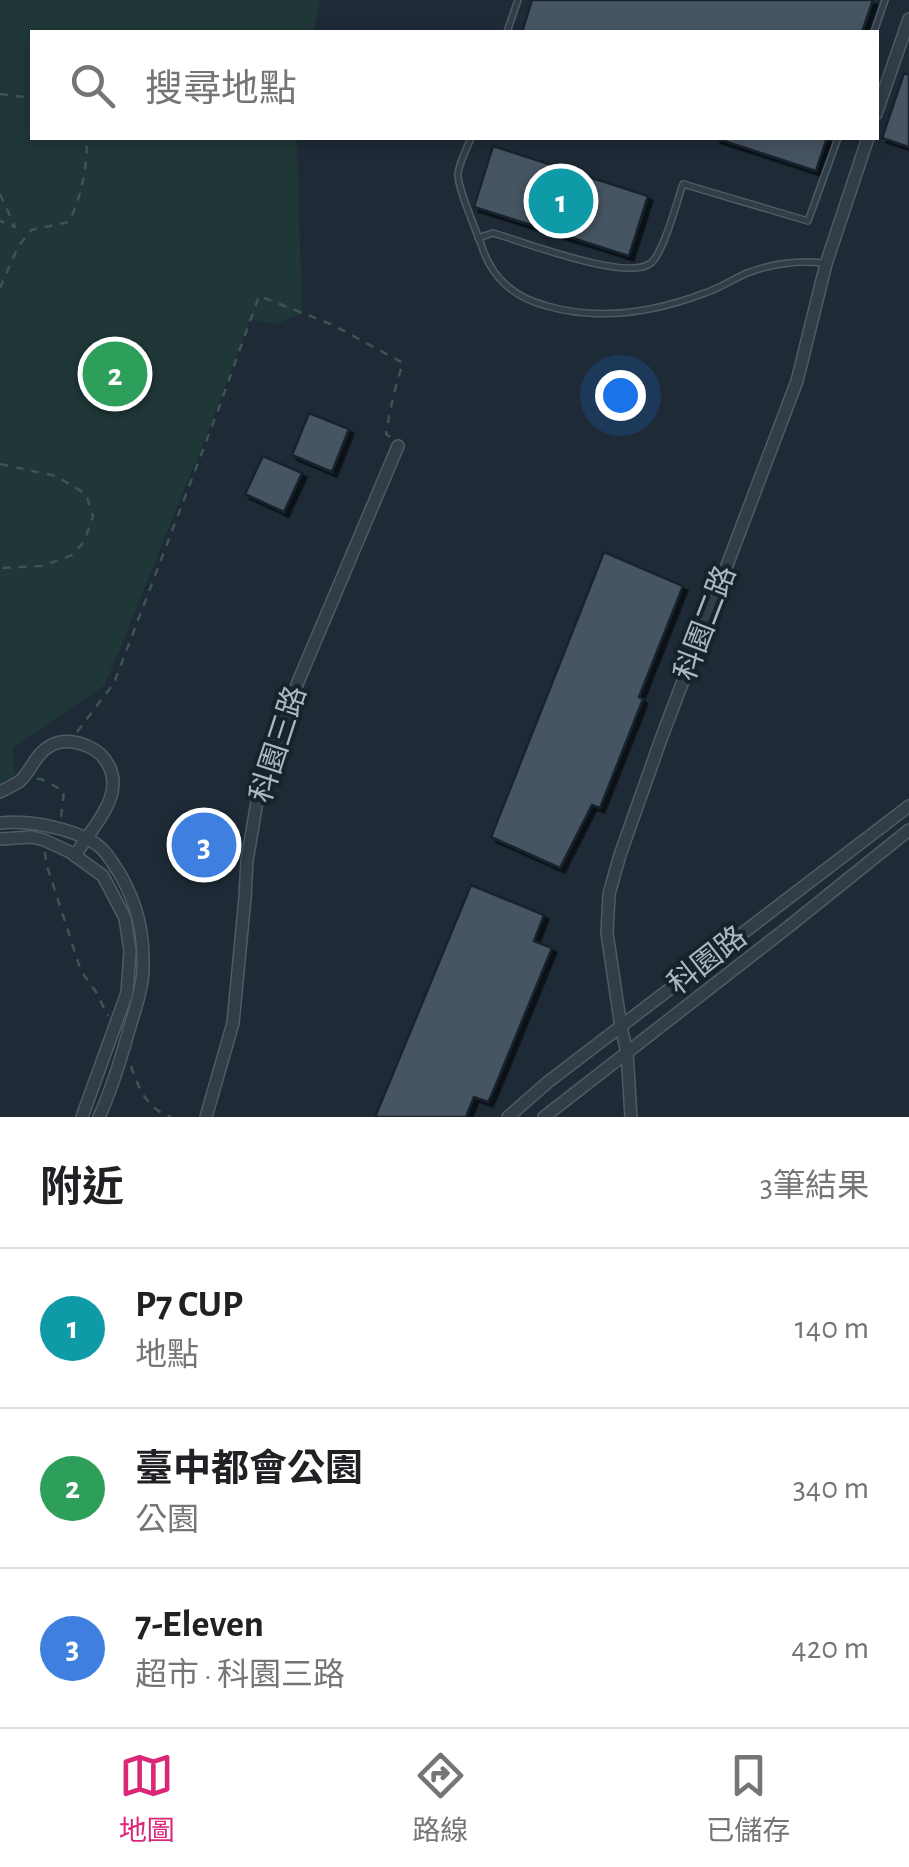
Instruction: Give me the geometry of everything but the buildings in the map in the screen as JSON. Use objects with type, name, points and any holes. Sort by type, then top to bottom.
[{"type":"street","points":[[879,105],[909,18]]},
{"type":"street","name":"科園二路","points":[[631,1117],[627,1052],[606,933],[609,894],[661,739],[798,381],[826,264],[867,140]]},
{"type":"street","name":"科園三路","points":[[206,1117],[233,1023],[247,861],[260,790],[298,682],[398,446]]},
{"type":"street","points":[[0,792],[21,780],[46,748],[70,741],[94,748],[112,774],[112,788],[108,804],[74,856]]},
{"type":"street","name":"科園路","points":[[508,1117],[548,1082],[909,806]]},
{"type":"street","points":[[0,823],[46,825],[96,844],[108,855],[139,914],[143,972],[138,998],[116,1078],[99,1117]]},
{"type":"street","name":"科園路","points":[[544,1117],[909,830]]},
{"type":"street","points":[[0,838],[32,837],[74,856],[102,876],[125,918],[130,951],[128,993],[82,1117]]},
{"type":"lane","points":[[508,30],[518,0]]},
{"type":"lane","points":[[875,30],[886,0]]},
{"type":"lane","points":[[470,140],[458,176],[487,264],[512,292],[540,304],[572,314],[646,310],[710,292],[750,272],[802,260],[826,264]]},
{"type":"lane","points":[[478,238],[494,233],[609,268],[640,268],[659,253],[683,184],[808,221],[837,140]]},
{"type":"path","points":[[0,94],[30,98]]},
{"type":"path","points":[[0,288],[30,230],[69,222],[80,200],[87,140]]},
{"type":"path","points":[[0,194],[15,227],[0,220]]},
{"type":"path","points":[[70,741],[114,683],[258,296],[333,325],[403,363],[386,434],[398,446]]},
{"type":"path","points":[[0,464],[56,476],[86,494],[93,517],[84,542],[72,555],[42,566],[0,568]]},
{"type":"path","points":[[21,780],[42,779],[64,791],[64,811],[58,829]]},
{"type":"path","points":[[44,840],[46,863],[81,971],[106,1010],[112,1032]]},
{"type":"path","points":[[124,1047],[141,1094],[171,1117]]},
{"type":"green space","points":[[0,0],[320,0],[314,30],[30,30],[30,140],[297,140],[302,314],[275,324],[250,319],[105,685],[13,748],[15,776],[0,783]]},
{"type":"place","name":"P7 CUP","points":[[561,201]]},
{"type":"place","name":"臺中都會公園","points":[[115,374]]},
{"type":"place","name":"7-Eleven","points":[[204,845]]}]
